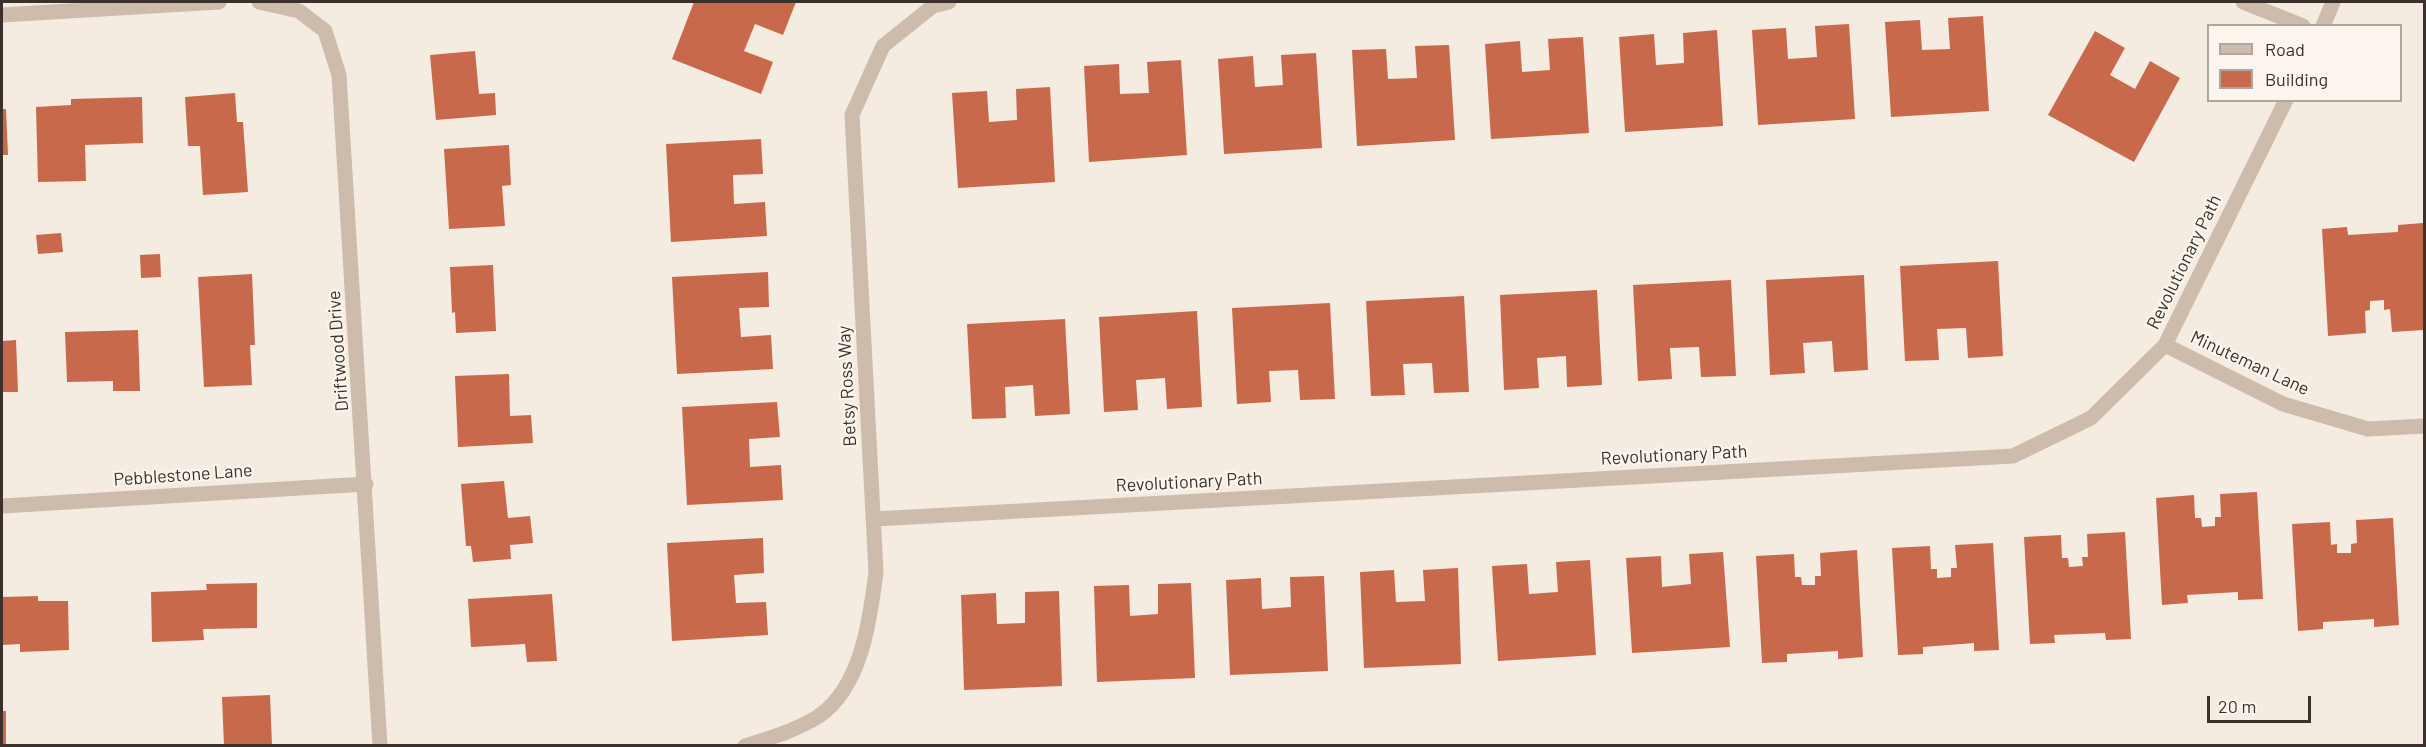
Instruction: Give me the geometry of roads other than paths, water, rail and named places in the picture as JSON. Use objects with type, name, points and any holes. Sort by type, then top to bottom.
[{"type":"street","points":[[2,15],[219,2]]},
{"type":"street","name":"Driftwood Drive","points":[[259,2],[299,11],[325,31],[339,75],[366,484],[380,746]]},
{"type":"street","name":"Betsy Ross Way","points":[[746,746],[781,735],[820,715],[843,690],[867,638],[876,572],[852,115],[883,46],[933,6],[948,2]]},
{"type":"street","points":[[2243,2],[2298,24]]},
{"type":"street","points":[[2324,24],[2333,2]]},
{"type":"street","name":"Revolutionary Path","points":[[874,519],[2013,456],[2091,418],[2165,345],[2285,102]]},
{"type":"street","name":"Minuteman Lane","points":[[2165,345],[2283,404],[2368,429],[2424,426]]},
{"type":"street","name":"Pebblestone Lane","points":[[2,506],[366,484]]}]
